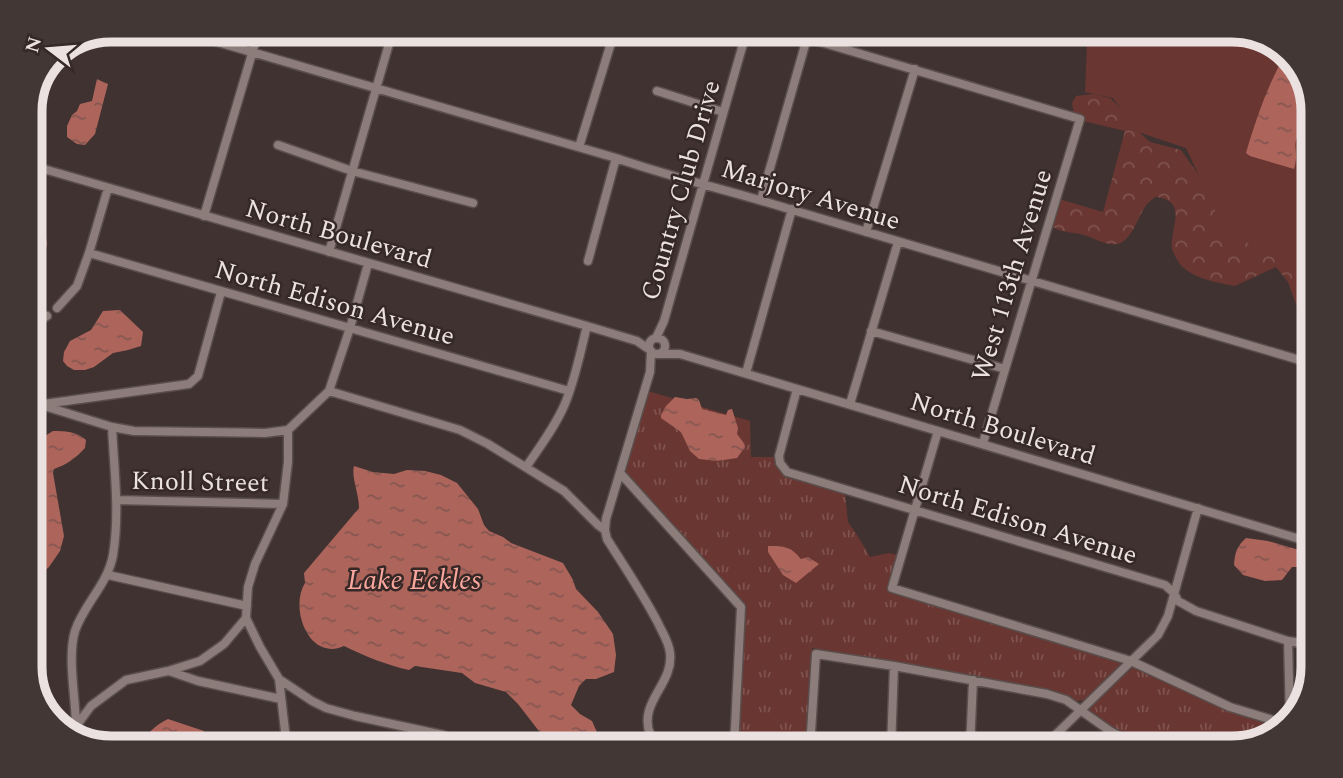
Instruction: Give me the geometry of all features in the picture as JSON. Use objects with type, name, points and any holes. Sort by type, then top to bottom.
[{"type":"street","name":"Marjory Avenue","points":[[218,42],[1301,360]]},
{"type":"street","points":[[204,216],[256,42]]},
{"type":"street","points":[[329,252],[389,42]]},
{"type":"street","points":[[579,147],[611,42]]},
{"type":"street","name":"Country Club Drive","points":[[659,340],[743,42]]},
{"type":"street","points":[[761,200],[806,42]]},
{"type":"street","points":[[821,42],[915,69],[866,232]]},
{"type":"street","name":"West 113th Avenue","points":[[915,69],[1080,119],[983,443]]},
{"type":"street","points":[[657,91],[723,112]]},
{"type":"street","points":[[278,145],[352,171],[473,202]]},
{"type":"street","points":[[588,261],[616,158]]},
{"type":"street","name":"North Boulevard","points":[[42,169],[587,326],[637,341],[655,352],[680,354],[746,373],[1301,539]]},
{"type":"street","points":[[57,308],[77,286],[108,188]]},
{"type":"street","points":[[746,373],[792,209]]},
{"type":"street","points":[[850,404],[898,242]]},
{"type":"street","name":"North Edison Avenue","points":[[89,253],[569,391]]},
{"type":"street","points":[[42,405],[134,431],[265,433],[288,430],[329,391],[368,264]]},
{"type":"street","points":[[42,405],[189,384],[198,376],[221,292]]},
{"type":"street","points":[[42,319],[47,316]]},
{"type":"street","points":[[526,467],[552,430],[569,391],[587,326]]},
{"type":"street","points":[[872,331],[1005,369]]},
{"type":"street","points":[[659,340],[665,350],[655,352],[649,344],[659,340]]},
{"type":"street","name":"North Boulevard","points":[[637,341],[659,340],[680,354]]},
{"type":"street","points":[[651,736],[647,722],[648,713],[652,700],[667,676],[671,662],[670,651],[652,610],[607,539],[605,530],[655,352]]},
{"type":"street","name":"North Edison Avenue","points":[[797,388],[779,456],[780,463],[787,472],[1165,585],[1178,601],[1196,611],[1301,643]]},
{"type":"street","points":[[329,391],[460,430],[488,444],[564,491],[605,530]]},
{"type":"street","points":[[76,726],[72,657],[75,631],[108,575],[113,555],[116,500],[112,427]]},
{"type":"street","points":[[286,736],[279,679],[246,618],[248,587],[283,504],[288,462],[288,430]]},
{"type":"street","points":[[938,431],[892,588],[1131,661],[1230,707],[1275,721]]},
{"type":"street","points":[[621,474],[741,607],[735,736]]},
{"type":"street","name":"Knoll Street","points":[[116,500],[283,504]]},
{"type":"street","points":[[1054,736],[1158,635],[1168,616],[1198,508]]},
{"type":"street","points":[[108,575],[247,606]]},
{"type":"street","points":[[76,727],[91,706],[126,680],[200,661],[224,644],[246,618]]},
{"type":"street","points":[[1288,641],[1290,705]]},
{"type":"street","points":[[811,736],[816,654],[973,680],[1066,699],[1119,736]]},
{"type":"street","points":[[891,736],[894,666]]},
{"type":"street","points":[[168,671],[198,681],[281,699]]},
{"type":"street","points":[[279,679],[326,708],[446,736]]},
{"type":"street","points":[[971,736],[973,680]]},
{"type":"green space","points":[[1083,42],[1232,42],[1258,47],[1281,62],[1294,81],[1301,107],[1301,268],[1225,232],[1186,148],[1138,132],[1113,98],[1085,92],[1087,43]]},
{"type":"green space","points":[[1094,94],[1110,98],[1150,142],[1181,150],[1220,209],[1223,228],[1237,236],[1301,258],[1301,311],[1288,282],[1276,267],[1235,286],[1201,278],[1184,268],[1172,249],[1176,217],[1172,204],[1166,199],[1155,197],[1148,203],[1131,234],[1117,244],[1104,243],[1051,226],[1059,199],[1103,212],[1125,131],[1083,121],[1074,114],[1072,103],[1076,96]]},
{"type":"green space","points":[[648,391],[750,421],[751,457],[775,457],[779,467],[845,492],[848,522],[870,557],[889,553],[898,555],[892,591],[896,594],[1118,660],[1123,665],[1087,700],[1076,701],[1049,692],[812,648],[808,736],[738,736],[744,614],[624,472]]},
{"type":"green space","points":[[1134,667],[1139,667],[1273,723],[1250,734],[1232,736],[1126,736],[1089,712],[1092,703]]},
{"type":"water","points":[[1281,62],[1294,81],[1300,98],[1301,131],[1296,142],[1294,169],[1246,153]]},
{"type":"water","points":[[97,79],[108,84],[95,134],[85,145],[77,144],[67,137],[67,126],[80,104],[92,101]]},
{"type":"water","points":[[42,213],[47,244],[42,262]]},
{"type":"water","points":[[120,310],[143,332],[141,346],[113,353],[94,367],[85,370],[74,370],[67,366],[63,361],[64,352],[70,341],[91,330],[103,311]]},
{"type":"water","points":[[675,397],[696,398],[702,409],[726,415],[728,410],[732,409],[738,428],[737,434],[745,447],[737,458],[717,461],[699,459],[690,451],[681,432],[661,418],[666,406]]},
{"type":"water","points":[[53,431],[66,431],[86,440],[85,448],[78,455],[54,469],[64,536],[60,551],[42,573],[42,438]]},
{"type":"water","name":"Lake Eckles","points":[[354,466],[373,472],[394,474],[407,470],[441,475],[457,483],[478,509],[489,531],[511,543],[563,563],[576,589],[598,612],[613,634],[616,655],[614,672],[596,679],[586,679],[579,686],[571,705],[592,721],[599,736],[543,736],[506,692],[475,683],[462,673],[415,666],[409,670],[392,666],[344,646],[332,649],[312,640],[305,630],[299,606],[305,583],[304,573],[359,508]]},
{"type":"water","points":[[1246,538],[1301,551],[1301,567],[1292,567],[1282,580],[1265,581],[1243,575],[1234,565],[1240,544]]},
{"type":"water","points":[[768,546],[787,548],[801,559],[808,557],[819,564],[796,583],[783,575],[768,552]]},
{"type":"water","points":[[168,719],[204,731],[206,736],[147,736]]}]
